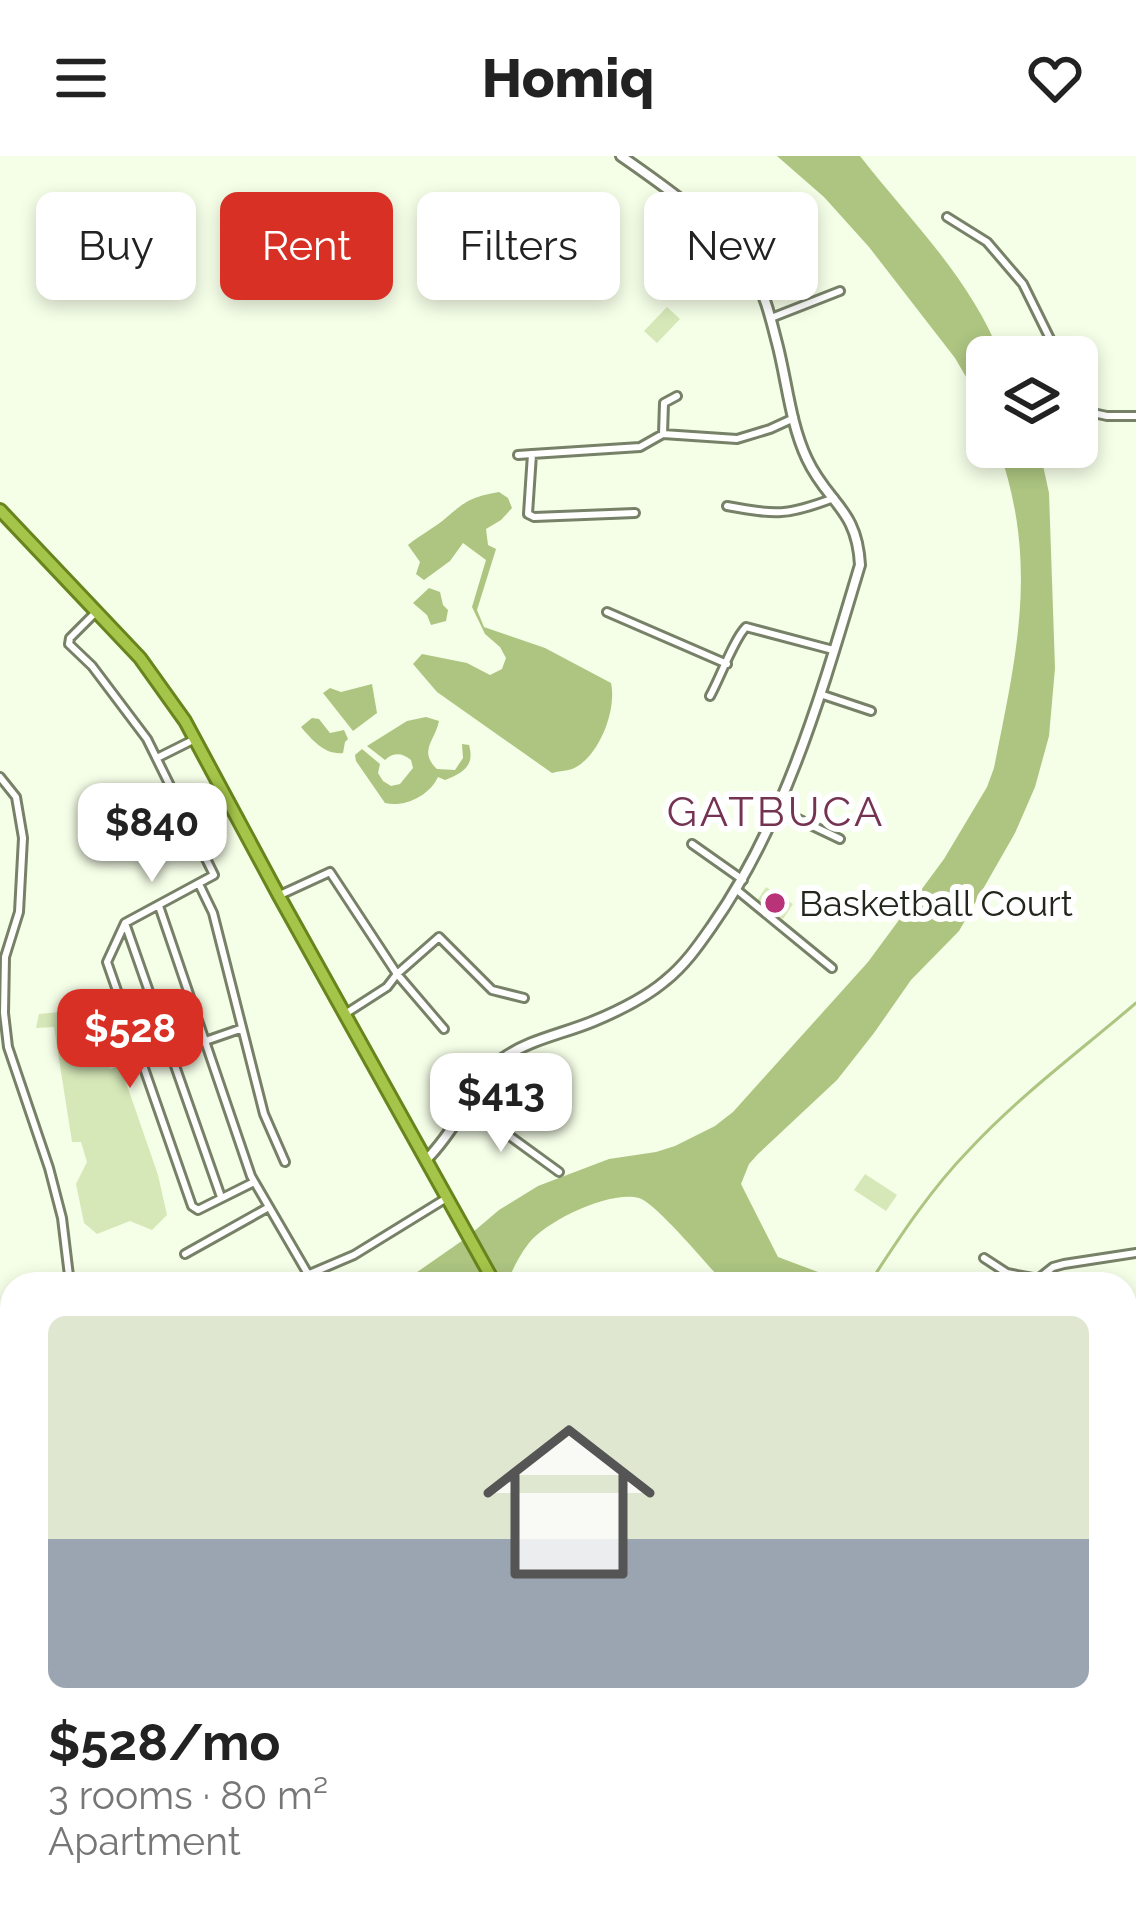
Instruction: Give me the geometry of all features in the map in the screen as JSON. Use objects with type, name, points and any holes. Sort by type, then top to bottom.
[{"type":"highway","points":[[0,510],[160,683],[488,1272]]},
{"type":"street","points":[[426,1160],[498,1062],[524,1045],[597,1020],[662,984],[687,962],[743,880],[777,809],[820,694],[860,565],[850,520],[808,461],[771,318],[754,275],[714,229],[621,156]]},
{"type":"street","points":[[947,217],[987,242],[1023,284],[1049,336]]},
{"type":"street","points":[[771,318],[840,291]]},
{"type":"street","points":[[663,434],[664,403],[677,396]]},
{"type":"street","points":[[1098,414],[1136,416]]},
{"type":"street","points":[[518,455],[640,446],[663,434],[736,439],[794,418]]},
{"type":"street","points":[[532,454],[528,514],[635,513]]},
{"type":"street","points":[[728,506],[786,513],[834,498]]},
{"type":"street","points":[[97,611],[68,642],[147,739],[214,875],[124,923],[107,962],[192,1206],[198,1210],[254,1182]]},
{"type":"street","points":[[607,612],[727,664]]},
{"type":"street","points":[[710,696],[746,627],[834,650]]},
{"type":"street","points":[[820,694],[871,711]]},
{"type":"street","points":[[157,758],[195,739]]},
{"type":"street","points":[[0,777],[16,797],[23,838],[19,912],[5,957],[8,1047],[49,1168],[62,1218],[68,1272]]},
{"type":"street","points":[[777,809],[841,839]]},
{"type":"street","points":[[692,844],[743,880]]},
{"type":"street","points":[[279,896],[330,872],[397,974],[444,1029]]},
{"type":"street","points":[[199,884],[212,914],[264,1114],[285,1162]]},
{"type":"street","points":[[737,890],[832,968]]},
{"type":"street","points":[[159,904],[254,1182],[307,1272]]},
{"type":"street","points":[[124,923],[222,1198]]},
{"type":"street","points":[[346,1014],[388,987],[439,937],[492,990],[524,998]]},
{"type":"street","points":[[142,1063],[240,1029]]},
{"type":"street","points":[[467,1105],[559,1172]]},
{"type":"street","points":[[312,1272],[377,1242],[448,1197]]},
{"type":"street","points":[[185,1253],[268,1208]]},
{"type":"street","points":[[1048,1272],[1064,1264],[1136,1253]]},
{"type":"street","points":[[984,1258],[1005,1272]]},
{"type":"shaded area","points":[[777,156],[860,156],[957,276],[989,329],[992,336],[966,336],[966,377],[869,247],[824,197]]},
{"type":"shaded area","points":[[667,307],[680,319],[657,343],[644,331]]},
{"type":"shaded area","points":[[1004,468],[1044,468],[1049,493],[1055,668],[1049,736],[1035,787],[1015,833],[959,931],[911,980],[837,1080],[749,1164],[741,1184],[778,1257],[818,1272],[714,1272],[658,1211],[639,1198],[627,1197],[596,1203],[549,1226],[525,1248],[512,1272],[417,1272],[538,1186],[609,1159],[675,1146],[715,1126],[733,1112],[868,962],[944,859],[994,768],[1020,608],[1018,530]]},
{"type":"shaded area","points":[[499,492],[512,508],[486,529],[488,545],[496,549],[477,610],[484,627],[545,648],[611,683],[604,732],[590,755],[570,770],[552,773],[437,692],[413,664],[422,654],[467,663],[490,675],[502,669],[506,658],[485,634],[472,607],[486,560],[463,543],[450,561],[424,580],[416,574],[420,562],[408,545],[465,503]]},
{"type":"shaded area","points":[[429,588],[440,592],[448,610],[446,621],[431,625],[413,603]]},
{"type":"shaded area","points":[[372,684],[377,713],[353,731],[323,693],[330,688],[341,692]]},
{"type":"shaded area","points":[[426,717],[439,721],[428,751],[431,763],[437,769],[455,770],[463,758],[462,744],[469,745],[469,763],[445,780],[438,777],[416,799],[385,803],[355,755],[362,749],[380,764],[383,781],[400,784],[413,768],[411,760],[398,754],[385,760],[367,746],[407,721]]},
{"type":"shaded area","points":[[312,718],[319,719],[330,733],[344,730],[348,739],[343,753],[325,749],[301,727]]},
{"type":"shaded area","name":"Basketball Court","points":[[766,887],[793,904],[783,919],[757,901]]},
{"type":"shaded area","points":[[99,1008],[97,1032],[110,1069],[120,1065],[158,1175],[167,1215],[152,1230],[130,1221],[97,1234],[84,1223],[76,1184],[87,1162],[81,1142],[72,1142],[54,1027],[36,1028],[39,1014]]},
{"type":"shaded area","points":[[865,1174],[897,1195],[886,1211],[854,1190]]},
{"type":"waterway","points":[[877,1272],[928,1198],[988,1130],[1136,1003]]},
{"type":"place","name":"Basketball Court","points":[[775,903]]},
{"type":"district","name":"GATBUCA","points":[[776,811]]}]
